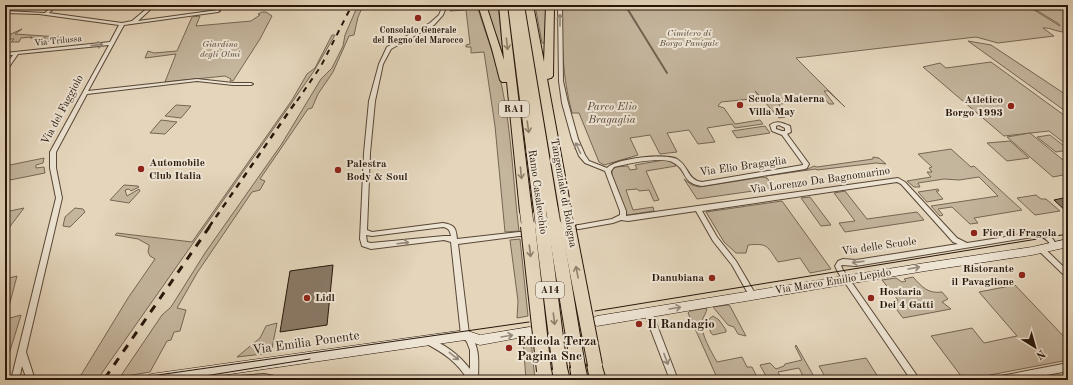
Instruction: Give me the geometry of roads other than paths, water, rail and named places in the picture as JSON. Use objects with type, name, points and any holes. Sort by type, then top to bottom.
[{"type":"highway","points":[[482,5],[502,68],[518,141]]},
{"type":"highway","name":"RA1","points":[[503,5],[545,380]]},
{"type":"highway","name":"Ramo Casalecchio","points":[[512,5],[552,210],[562,380]]},
{"type":"highway","name":"Ramo Casalecchio","points":[[520,5],[580,380]]},
{"type":"highway","name":"Tangenziale di Bologna","points":[[529,5],[553,136],[552,210],[598,380]]},
{"type":"highway","points":[[550,5],[547,70],[553,136]]},
{"type":"main road","name":"Via Marco Emilio Lepido","points":[[597,321],[1046,248],[1068,243]]},
{"type":"main road","points":[[465,335],[476,339],[484,339],[530,332]]},
{"type":"main road","name":"Via Emilia Ponente","points":[[151,380],[465,335]]},
{"type":"street","points":[[46,14],[55,5]]},
{"type":"street","points":[[134,22],[153,5]]},
{"type":"street","points":[[445,5],[441,15],[432,24],[389,48],[381,64],[372,101],[363,242],[371,246],[444,238],[449,238],[456,242],[519,234]]},
{"type":"street","points":[[560,5],[561,80],[565,104],[574,139],[582,156],[587,162],[608,170],[608,175],[623,213],[622,218]]},
{"type":"street","points":[[5,12],[46,14],[122,24],[218,11]]},
{"type":"street","name":"Via del Faggiolo","points":[[15,380],[59,198],[53,171],[52,155],[122,24]]},
{"type":"street","name":"Via Trilussa","points":[[5,54],[112,43]]},
{"type":"street","points":[[5,69],[16,54]]},
{"type":"street","points":[[85,93],[197,80],[233,84],[251,84]]},
{"type":"street","name":"Via Elio Bragaglia","points":[[608,170],[614,165],[668,158],[679,163],[692,182],[702,184],[805,167],[805,162],[784,133]]},
{"type":"street","name":"Via Lorenzo Da Bagnomarino","points":[[698,209],[898,180],[903,183],[956,240],[965,245]]},
{"type":"street","points":[[579,227],[622,218],[628,219],[698,209],[716,239],[734,263],[752,295]]},
{"type":"street","points":[[363,231],[372,234],[447,226],[454,231],[465,335],[472,343],[475,350],[474,380]]},
{"type":"street","name":"Via delle Scuole","points":[[916,380],[846,280],[838,267],[838,264],[841,262],[853,263],[1039,234],[1046,236],[1052,241],[1053,244],[1046,248]]},
{"type":"street","points":[[1046,248],[1068,275]]},
{"type":"street","points":[[648,312],[674,380]]},
{"type":"street","points":[[475,350],[484,339]]},
{"type":"street","points":[[427,340],[455,356],[463,364],[474,380]]},
{"type":"street","points":[[21,351],[30,380]]},
{"type":"street","points":[[1001,380],[1068,367]]},
{"type":"street","points":[[239,380],[264,378],[277,380]]},
{"type":"waterway","points":[[625,5],[667,73]]},
{"type":"tunnel","points":[[535,331],[592,322]]},
{"type":"tram line","points":[[595,311],[1068,234]]},
{"type":"tram line","points":[[123,380],[529,322]]},
{"type":"tram line","points":[[180,380],[310,359]]},
{"type":"railway","points":[[297,101],[321,66],[352,5]]},
{"type":"railway","points":[[209,227],[297,100]]},
{"type":"railway","points":[[105,378],[210,226]]},
{"type":"place","name":"Consolato Generale del Regno del Marocco","points":[[418,18]]},
{"type":"place","name":"Scuola Materna Villa May","points":[[740,105]]},
{"type":"place","name":"Atletico Borgo 1993","points":[[1011,106]]},
{"type":"place","name":"Automobile Club Italia","points":[[141,169]]},
{"type":"place","name":"Palestra Body & Soul","points":[[338,170]]},
{"type":"place","name":"Fior di Fragola","points":[[974,233]]},
{"type":"place","name":"Ristorante il Pavaglione","points":[[1022,275]]},
{"type":"place","name":"Danubiana","points":[[712,278]]},
{"type":"place","name":"Lidl","points":[[307,298]]},
{"type":"place","name":"Hostaria Dei 4 Gatti","points":[[871,298]]},
{"type":"place","name":"Il Randagio","points":[[639,324]]},
{"type":"place","name":"Edicola Terza Pagina Snc","points":[[509,348]]},
{"type":"park label","name":"Cimitero di Borgo Panigale","points":[[689,38]]},
{"type":"park label","name":"Giardino degli Olmi","points":[[220,50]]},
{"type":"park label","name":"Parco Elio Bragaglia","points":[[612,113]]}]
